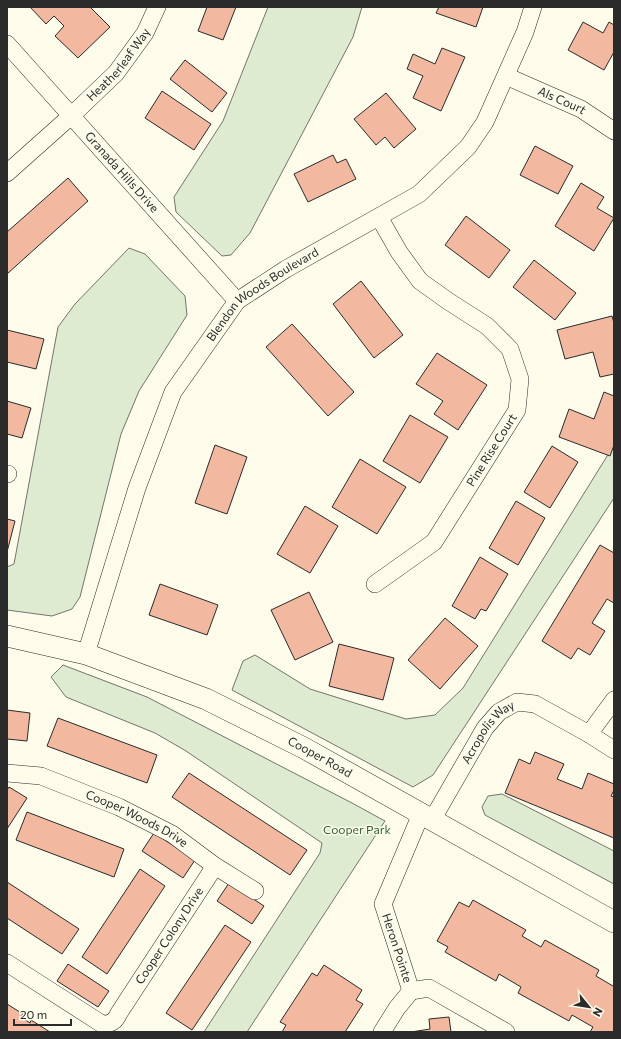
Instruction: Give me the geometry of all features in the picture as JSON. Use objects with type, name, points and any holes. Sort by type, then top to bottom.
[{"type":"street","name":"Heatherleaf Way","points":[[7,173],[71,116],[116,73],[145,33],[157,7]]},
{"type":"street","name":"Blendon Woods Boulevard","points":[[86,654],[137,488],[173,392],[236,301],[286,269],[419,194],[468,147],[485,122],[525,32],[533,7]]},
{"type":"street","name":"Granada Hills Drive","points":[[7,44],[236,301]]},
{"type":"street","name":"Als Court","points":[[506,76],[581,109],[614,131]]},
{"type":"street","name":"Pine Rise Court","points":[[375,584],[434,542],[517,410],[520,379],[510,348],[488,326],[448,302],[420,281],[399,252],[380,216]]},
{"type":"street","name":"Cooper Road","points":[[7,636],[86,654],[206,699],[304,748],[614,922]]},
{"type":"street","points":[[589,734],[614,700]]},
{"type":"street","name":"Acropolis Way","points":[[426,817],[485,728],[498,712],[516,702],[535,704],[589,734],[614,750]]},
{"type":"street","name":"Cooper Woods Drive","points":[[7,773],[41,776],[119,807],[172,834],[215,866],[254,891]]},
{"type":"street","name":"Heron Pointe","points":[[382,1032],[397,1008],[411,991],[382,904],[426,817]]},
{"type":"street","name":"Cooper Colony Drive","points":[[7,963],[102,1024],[109,1024],[116,1020],[119,1013],[215,866]]},
{"type":"street","points":[[411,991],[428,988],[506,1032]]},
{"type":"green space","points":[[268,7],[362,7],[353,37],[250,233],[231,255],[222,256],[176,212],[174,197],[223,121]]},
{"type":"green space","points":[[129,248],[145,254],[185,296],[187,315],[139,391],[121,434],[80,597],[72,609],[52,616],[7,610],[7,567],[14,564],[58,327],[75,304]]},
{"type":"green space","points":[[614,445],[614,498],[433,775],[413,787],[232,690],[243,661],[255,655],[310,689],[406,719],[435,715],[463,688]]},
{"type":"green space","name":"Cooper Park","points":[[63,665],[147,697],[385,821],[247,1032],[204,1032],[320,853],[322,843],[186,751],[155,733],[66,697],[51,677]]},
{"type":"green space","points":[[502,794],[614,851],[614,884],[485,815],[482,807],[488,796]]},
{"type":"building","points":[[30,7],[90,7],[110,27],[78,58],[55,36],[64,26],[54,16],[46,24]]},
{"type":"building","points":[[207,7],[236,7],[223,40],[198,31]]},
{"type":"building","points":[[439,7],[483,7],[476,27],[436,13]]},
{"type":"building","points":[[583,22],[603,33],[609,22],[614,25],[614,52],[604,70],[568,50]]},
{"type":"building","points":[[442,48],[465,57],[441,111],[413,98],[423,76],[407,69],[413,54],[435,64]]},
{"type":"building","points":[[185,60],[227,93],[212,112],[170,79]]},
{"type":"building","points":[[162,91],[211,124],[194,150],[145,118]]},
{"type":"building","points":[[386,93],[416,129],[394,148],[385,137],[376,145],[354,119]]},
{"type":"building","points":[[535,146],[573,166],[558,194],[520,175]]},
{"type":"building","points":[[333,155],[337,163],[346,159],[356,179],[308,202],[294,174]]},
{"type":"building","points":[[68,178],[88,201],[7,274],[7,232]]},
{"type":"building","points":[[581,183],[604,197],[597,208],[614,218],[594,251],[555,226]]},
{"type":"building","points":[[466,216],[510,250],[489,278],[445,245]]},
{"type":"building","points":[[534,260],[576,293],[555,320],[513,287]]},
{"type":"building","points":[[361,281],[403,335],[374,358],[333,304]]},
{"type":"building","points":[[612,316],[614,323],[614,374],[600,377],[593,352],[565,359],[557,330]]},
{"type":"building","points":[[292,324],[354,392],[328,416],[266,347]]},
{"type":"building","points":[[7,330],[44,339],[36,369],[7,362]]},
{"type":"building","points":[[437,353],[487,385],[458,430],[434,414],[443,401],[416,384]]},
{"type":"building","points":[[604,392],[614,396],[614,445],[610,456],[559,437],[569,409],[594,419]]},
{"type":"building","points":[[7,401],[31,408],[22,438],[7,434]]},
{"type":"building","points":[[410,415],[448,437],[420,483],[383,461]]},
{"type":"building","points":[[215,445],[247,457],[227,514],[195,503]]},
{"type":"building","points":[[552,446],[578,462],[550,508],[524,492]]},
{"type":"building","points":[[360,459],[406,487],[377,534],[332,507]]},
{"type":"building","points":[[516,501],[545,518],[518,565],[489,548]]},
{"type":"building","points":[[305,506],[338,526],[310,573],[277,554]]},
{"type":"building","points":[[7,519],[15,521],[7,552]]},
{"type":"building","points":[[600,545],[614,553],[614,603],[607,599],[592,623],[605,631],[590,655],[578,648],[571,659],[542,641]]},
{"type":"building","points":[[480,557],[508,574],[486,611],[481,609],[475,619],[452,606]]},
{"type":"building","points":[[160,584],[218,605],[207,635],[149,615]]},
{"type":"building","points":[[309,592],[333,642],[295,660],[271,610]]},
{"type":"building","points":[[445,618],[478,646],[440,689],[408,660]]},
{"type":"building","points":[[339,644],[394,658],[383,700],[329,686]]},
{"type":"building","points":[[7,710],[30,713],[27,741],[7,739]]},
{"type":"building","points":[[58,718],[157,755],[147,783],[47,746]]},
{"type":"building","points":[[535,752],[564,764],[557,779],[582,789],[588,773],[614,784],[614,790],[611,796],[614,797],[614,838],[505,793],[519,759],[530,764]]},
{"type":"building","points":[[189,773],[307,850],[290,875],[172,797]]},
{"type":"building","points":[[9,787],[27,798],[7,829],[7,790]]},
{"type":"building","points":[[27,812],[124,849],[114,877],[16,840]]},
{"type":"building","points":[[154,833],[195,860],[183,878],[142,851]]},
{"type":"building","points":[[140,869],[165,886],[107,974],[82,957]]},
{"type":"building","points":[[7,882],[79,929],[62,954],[7,918]]},
{"type":"building","points":[[229,883],[264,906],[252,924],[217,901]]},
{"type":"building","points":[[473,900],[526,930],[522,936],[541,947],[545,940],[599,970],[596,976],[613,986],[614,985],[614,1032],[590,1032],[593,1027],[572,1015],[569,1021],[518,993],[521,987],[499,974],[496,981],[445,952],[448,947],[437,941],[459,902],[469,907]]},
{"type":"building","points":[[225,925],[251,942],[192,1030],[166,1013]]},
{"type":"building","points":[[68,964],[109,991],[98,1007],[57,981]]},
{"type":"building","points":[[324,965],[362,990],[356,1000],[363,1004],[345,1032],[282,1032],[286,1025],[280,1022],[312,973],[317,976]]},
{"type":"building","points":[[7,1004],[23,1014],[21,1017],[30,1023],[31,1020],[50,1032],[7,1032]]},
{"type":"building","points":[[449,1017],[451,1032],[411,1032],[430,1029],[429,1019]]}]
